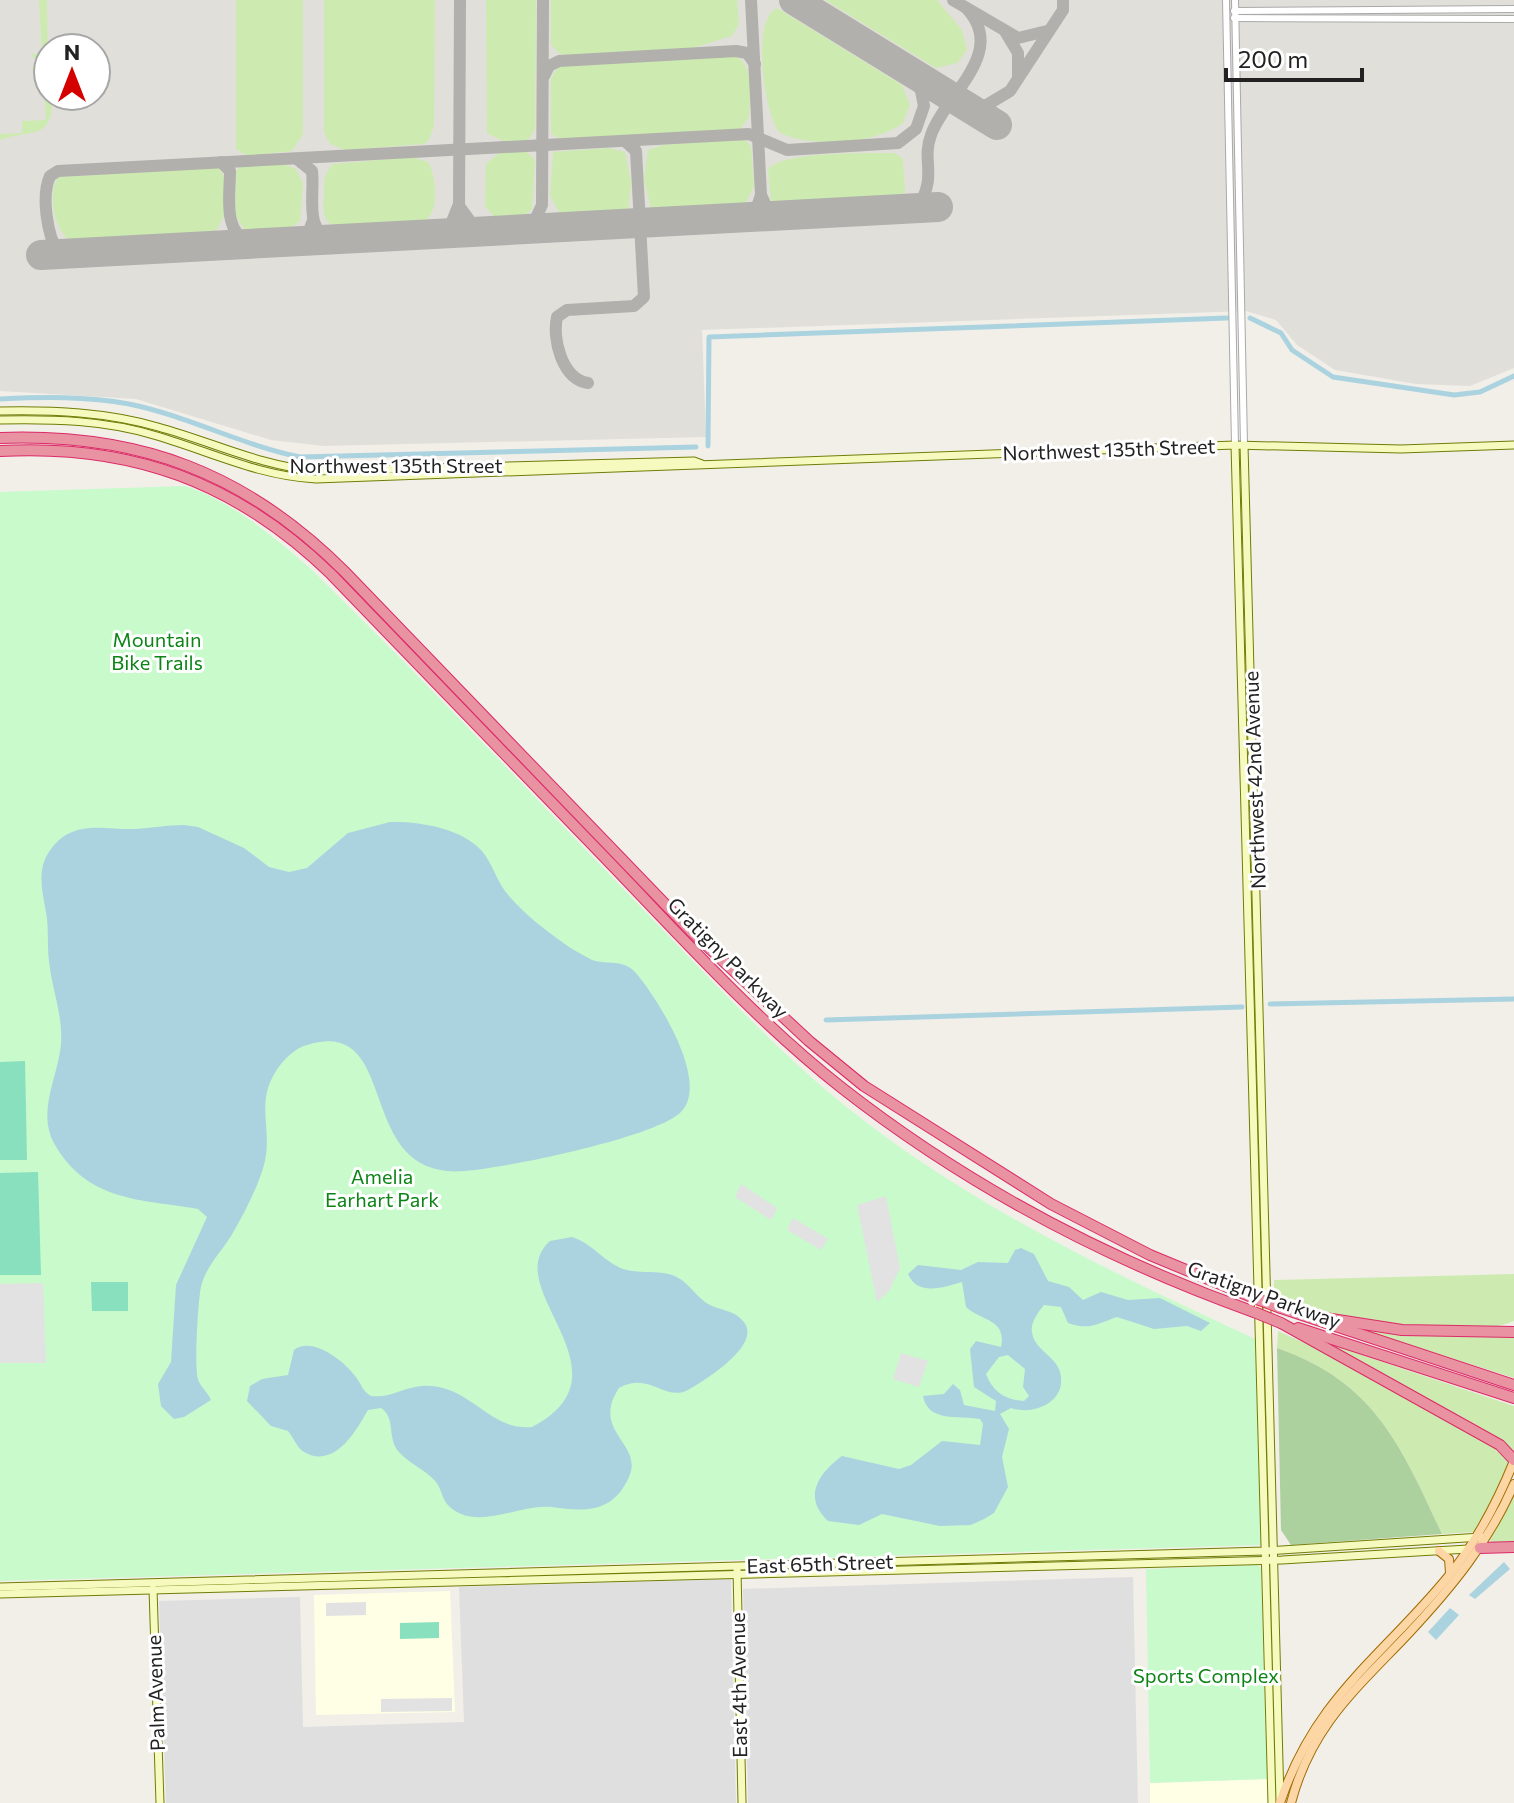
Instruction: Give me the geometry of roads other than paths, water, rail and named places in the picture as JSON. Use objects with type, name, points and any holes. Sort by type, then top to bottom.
[{"type":"highway","name":"Gratigny Parkway","points":[[0,438],[42,437],[119,444],[195,468],[261,501],[326,552],[691,931],[809,1041],[864,1086],[1051,1204],[1150,1255],[1254,1298],[1514,1385]]},
{"type":"highway","name":"Gratigny Parkway","points":[[0,451],[82,451],[128,459],[205,484],[272,523],[331,574],[751,1008],[843,1089],[933,1154],[1007,1200],[1186,1288],[1281,1323],[1514,1398]]},
{"type":"highway","points":[[1281,1308],[1379,1328],[1514,1332]]},
{"type":"highway","points":[[1281,1323],[1500,1445],[1514,1460]]},
{"type":"highway","points":[[1485,1331],[1514,1323]]},
{"type":"highway","points":[[1478,1543],[1514,1547]]},
{"type":"main road","name":"Northwest 135th Street","points":[[0,411],[63,411],[133,421],[282,468],[426,472]]},
{"type":"main road","name":"Northwest 135th Street","points":[[0,420],[62,420],[132,429],[263,472],[294,478],[1240,445],[1401,449],[1514,445]]},
{"type":"main road","name":"Northwest 42nd Avenue","points":[[1240,445],[1257,833],[1279,1664],[1278,1803]]},
{"type":"main road","name":"Northwest 42nd Avenue","points":[[1240,445],[1240,649],[1268,1664],[1278,1803]]},
{"type":"main road","points":[[1240,649],[1251,648]]},
{"type":"main road","points":[[1245,834],[1257,833]]},
{"type":"main road","points":[[1247,885],[1258,885]]},
{"type":"main road","points":[[1253,1114],[1264,1114]]},
{"type":"main road","points":[[1256,1222],[1267,1222]]},
{"type":"main road","points":[[1291,1803],[1305,1760],[1327,1721],[1449,1589],[1478,1543],[1514,1460]]},
{"type":"main road","points":[[1478,1543],[1487,1537],[1514,1484]]},
{"type":"main road","name":"East 65th Street","points":[[1265,1556],[1276,1551],[1478,1543]]},
{"type":"main road","name":"East 65th Street","points":[[153,1586],[1265,1556],[1276,1560],[1468,1549],[1478,1543]]},
{"type":"main road","points":[[1278,1803],[1297,1757],[1325,1709],[1450,1575],[1468,1549]]},
{"type":"main road","points":[[1439,1551],[1449,1559],[1450,1575]]},
{"type":"main road","name":"East 4th Avenue","points":[[737,1570],[742,1803]]},
{"type":"main road","points":[[0,1587],[153,1586]]},
{"type":"main road","points":[[0,1594],[153,1586]]},
{"type":"main road","name":"Palm Avenue","points":[[153,1586],[160,1803]]},
{"type":"main road","points":[[1268,1664],[1279,1664]]},
{"type":"street","name":"Northwest 42nd Avenue","points":[[1226,0],[1233,308],[1240,445]]},
{"type":"street","name":"Northwest 42nd Avenue","points":[[1235,0],[1241,308],[1240,445]]},
{"type":"street","points":[[1235,14],[1514,9]]},
{"type":"street","points":[[1226,14],[1514,19]]},
{"type":"street","points":[[1229,161],[1239,161]]},
{"type":"street","points":[[1233,308],[1241,308]]},
{"type":"water","points":[[390,822],[451,831],[473,843],[482,851],[509,896],[545,930],[592,960],[620,964],[635,972],[656,1000],[678,1041],[690,1082],[688,1100],[680,1113],[664,1123],[610,1142],[465,1171],[429,1167],[406,1151],[390,1128],[370,1074],[357,1053],[337,1042],[307,1045],[296,1050],[281,1064],[268,1090],[266,1151],[258,1183],[201,1287],[197,1372],[199,1382],[211,1400],[184,1417],[174,1419],[161,1406],[158,1384],[171,1362],[176,1285],[207,1217],[198,1209],[138,1200],[101,1188],[69,1164],[55,1145],[50,1133],[48,1108],[61,1033],[49,961],[43,865],[51,848],[77,830],[184,825],[198,827],[244,848],[269,867],[289,872],[307,868],[348,833]]},
{"type":"water","points":[[572,1237],[623,1269],[678,1278],[705,1302],[739,1317],[747,1330],[746,1340],[730,1360],[688,1390],[672,1392],[639,1383],[619,1388],[610,1416],[632,1465],[622,1489],[606,1504],[587,1509],[539,1507],[470,1517],[458,1513],[447,1504],[436,1482],[398,1451],[388,1417],[381,1408],[368,1410],[344,1445],[335,1452],[315,1456],[304,1452],[288,1431],[271,1426],[247,1401],[250,1386],[262,1379],[288,1375],[294,1350],[309,1346],[327,1352],[343,1363],[371,1396],[389,1395],[421,1386],[443,1388],[508,1424],[532,1427],[561,1405],[572,1381],[570,1356],[540,1282],[538,1260],[550,1241]]},
{"type":"water","points":[[1021,1248],[1034,1254],[1048,1281],[1069,1287],[1083,1300],[1101,1292],[1128,1300],[1160,1298],[1210,1323],[1201,1331],[1187,1326],[1154,1329],[1117,1317],[1082,1326],[1068,1323],[1061,1307],[1044,1305],[1037,1314],[1032,1332],[1037,1344],[1058,1366],[1059,1391],[1039,1408],[1011,1408],[1000,1414],[1009,1429],[1002,1457],[1008,1487],[994,1513],[971,1525],[940,1526],[882,1514],[859,1525],[828,1521],[820,1512],[815,1494],[826,1470],[842,1456],[899,1469],[911,1465],[942,1441],[980,1445],[983,1424],[980,1419],[938,1414],[926,1405],[923,1396],[944,1394],[953,1384],[960,1390],[964,1405],[995,1411],[996,1401],[974,1387],[970,1349],[976,1341],[1001,1347],[1000,1331],[966,1307],[962,1282],[940,1288],[925,1288],[918,1286],[908,1274],[918,1265],[961,1270],[978,1262],[1008,1263],[1015,1250]],"holes":[[[1008,1355],[1025,1369],[1023,1387],[1029,1396],[1024,1401],[1000,1394],[986,1374],[999,1357]]]},
{"type":"water","points":[[1504,1562],[1510,1569],[1475,1599],[1469,1595]]},
{"type":"water","points":[[1450,1608],[1459,1615],[1436,1640],[1428,1632]]},
{"type":"waterway","points":[[708,446],[709,337],[1227,318]]},
{"type":"waterway","points":[[1250,318],[1281,333],[1292,350],[1333,377],[1454,395],[1480,392],[1514,376]]},
{"type":"waterway","points":[[0,399],[64,398],[129,404],[300,457],[696,447]]},
{"type":"waterway","points":[[1270,1004],[1514,999]]},
{"type":"waterway","points":[[826,1020],[1242,1007]]},
{"type":"park label","name":"Mountain Bike Trails","points":[[157,652]]},
{"type":"park label","name":"Amelia Earhart Park","points":[[382,1188]]},
{"type":"park label","name":"Sports Complex","points":[[1206,1676]]}]
